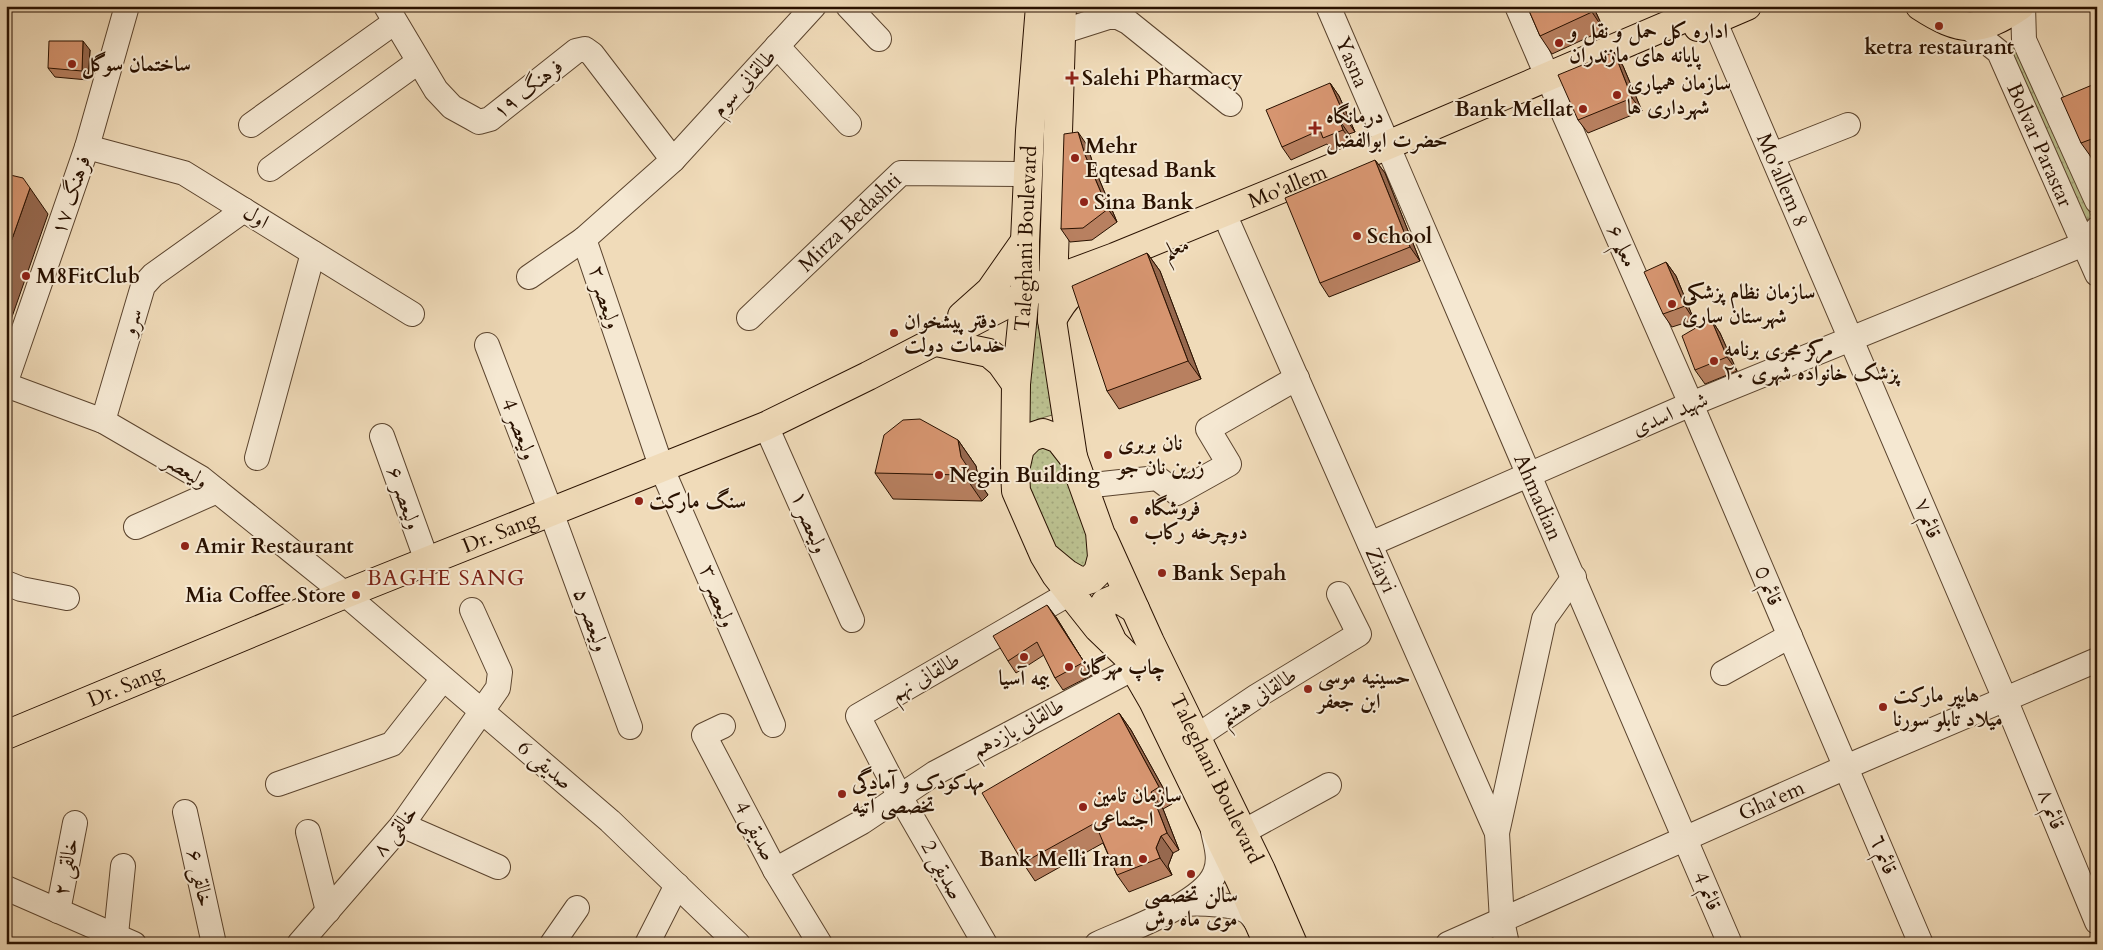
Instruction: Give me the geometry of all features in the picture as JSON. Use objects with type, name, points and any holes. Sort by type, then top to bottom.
[{"type":"main road","name":"Taleghani Boulevard","points":[[1040,6],[1028,174],[1025,294],[1016,384],[1016,491],[1044,555],[1070,593],[1098,628],[1127,656],[1153,701],[1266,938]]},
{"type":"main road","name":"Mo'allem","points":[[1025,294],[1053,280],[1115,258],[1390,150],[1551,84],[1712,10],[1747,6]]},
{"type":"main road","points":[[1920,6],[1941,20],[1970,28],[1998,21],[2022,6]]},
{"type":"main road","name":"Taleghani Boulevard","points":[[1062,19],[1053,234],[1052,320],[1073,457]]},
{"type":"main road","name":"Mo'allem","points":[[1230,226],[1390,150]]},
{"type":"main road","name":"معلم","points":[[1052,320],[1063,299],[1072,291],[1230,226]]},
{"type":"main road","points":[[1053,234],[1067,253],[1087,259],[1115,258]]},
{"type":"main road","points":[[932,341],[990,291],[1025,241]]},
{"type":"main road","name":"Dr. Sang","points":[[6,735],[345,594],[766,426],[868,376],[1025,294]]},
{"type":"main road","points":[[932,341],[989,353],[1001,363],[1016,384]]},
{"type":"main road","points":[[1015,470],[1020,448],[1031,437],[1044,433],[1059,439],[1073,457],[1100,532],[1102,557],[1098,572],[1091,579],[1081,582],[1067,574],[1044,555]]},
{"type":"main road","name":"Taleghani Boulevard","points":[[1100,532],[1196,737],[1243,832],[1294,944]]},
{"type":"main road","points":[[1113,642],[1100,615],[1105,603],[1117,598],[1135,609]]},
{"type":"street","name":"فرهنگ ۱۷","points":[[6,381],[87,148],[127,6]]},
{"type":"street","name":"طالقانی سوم","points":[[673,160],[814,6]]},
{"type":"street","points":[[848,6],[879,39]]},
{"type":"street","name":"Yasna","points":[[1328,6],[1390,150]]},
{"type":"street","name":"معلم ۶","points":[[1517,6],[1691,404]]},
{"type":"street","name":"Bolvar Parastar","points":[[2022,6],[2024,40],[2097,201]]},
{"type":"street","name":"Mo'allem 8","points":[[1712,10],[1849,339]]},
{"type":"street","points":[[252,125],[390,14]]},
{"type":"street","name":"فرهنگ ۱۹","points":[[390,14],[436,90],[452,107],[479,122],[490,119],[576,51],[585,49],[592,54],[673,160]]},
{"type":"street","points":[[1062,19],[1108,16],[1118,17],[1128,22],[1230,104]]},
{"type":"street","name":"Bolvar Parastar","points":[[1970,28],[1999,52],[2090,237],[2097,274]]},
{"type":"street","points":[[777,46],[849,124]]},
{"type":"street","points":[[270,169],[418,62]]},
{"type":"street","points":[[1772,155],[1848,125]]},
{"type":"street","name":"اول","points":[[87,148],[184,173],[412,314]]},
{"type":"street","name":"Ahmadian","points":[[1390,150],[1684,838]]},
{"type":"street","name":"ولیعصر ٢","points":[[662,468],[584,239],[673,160]]},
{"type":"street","name":"Mirza Bedashti","points":[[749,318],[901,173],[1028,174]]},
{"type":"street","name":"سرو","points":[[103,421],[143,286],[154,275],[244,210]]},
{"type":"street","name":"Ziayi","points":[[1230,226],[1497,832],[1502,921],[1507,944]]},
{"type":"street","name":"شهید اسدی","points":[[1370,544],[1691,404],[2090,237]]},
{"type":"street","points":[[530,277],[584,239]]},
{"type":"street","points":[[258,458],[313,252]]},
{"type":"street","name":"قائم ٧","points":[[1849,339],[2005,699]]},
{"type":"street","name":"ولیعصر 4","points":[[487,345],[551,512]]},
{"type":"street","points":[[1084,486],[1157,478],[1177,493],[1229,464],[1208,429],[1297,378]]},
{"type":"street","name":"ولیعصر","points":[[6,385],[103,421],[201,478],[345,594]]},
{"type":"street","name":"قائم ٥","points":[[1691,404],[1846,767]]},
{"type":"street","name":"ولیعصر ١","points":[[766,426],[852,620]]},
{"type":"street","name":"ولیعصر ۶","points":[[382,436],[427,561]]},
{"type":"street","name":"ولیعصر ٣","points":[[662,468],[773,725]]},
{"type":"street","points":[[136,527],[217,491]]},
{"type":"street","name":"ولیعصر ۵","points":[[551,512],[630,727]]},
{"type":"street","points":[[1497,832],[1544,619],[1574,577]]},
{"type":"street","points":[[6,583],[21,589],[67,598]]},
{"type":"street","name":"طالقانی نهم","points":[[899,796],[858,716],[1070,593]]},
{"type":"street","name":"صدیقی 6","points":[[345,594],[610,821],[732,941]]},
{"type":"street","name":"طالقانی هشتم","points":[[1196,737],[1257,696],[1359,634],[1339,594]]},
{"type":"street","name":"خالقی ۸","points":[[299,944],[402,825],[498,688],[500,672],[472,610]]},
{"type":"street","points":[[1724,673],[1790,636]]},
{"type":"street","name":"Gha'em","points":[[1448,944],[1846,767],[2097,660]]},
{"type":"street","name":"طالقانی یازدهم","points":[[776,870],[862,822],[934,773],[1134,668]]},
{"type":"street","points":[[278,784],[392,744],[443,679]]},
{"type":"street","name":"قائم ٨","points":[[2005,699],[2097,922]]},
{"type":"street","name":"صدیقی 4","points":[[723,726],[704,735],[776,870],[820,944]]},
{"type":"street","name":"قائم ٦","points":[[1846,767],[1921,944]]},
{"type":"street","points":[[1243,832],[1329,785]]},
{"type":"street","name":"صدیقی 2","points":[[899,796],[985,944]]},
{"type":"street","name":"خالقی ۶","points":[[185,812],[214,944]]},
{"type":"street","points":[[1097,944],[1184,904],[1205,886],[1215,873],[1218,854],[1211,820]]},
{"type":"street","name":"خالقی ۲","points":[[58,911],[75,823]]},
{"type":"street","points":[[402,825],[498,867]]},
{"type":"street","points":[[308,832],[328,911]]},
{"type":"street","name":"قائم 4","points":[[1684,838],[1730,944]]},
{"type":"street","points":[[6,888],[122,941],[123,866]]},
{"type":"street","points":[[647,944],[676,885]]},
{"type":"street","points":[[1184,904],[1200,902],[1248,912],[1266,938]]},
{"type":"street","points":[[552,944],[577,908]]},
{"type":"green space","points":[[2018,43],[2092,218],[2082,221],[2005,48]]},
{"type":"green space","points":[[1039,307],[1056,414],[1038,419],[1023,428],[1033,309]]},
{"type":"green space","points":[[1057,447],[1082,499],[1093,564],[1080,573],[1063,564],[1026,494],[1030,448]]},
{"type":"building","points":[[1527,6],[1589,6],[1592,12],[1540,36]]},
{"type":"building","points":[[49,41],[83,41],[82,71],[48,68]]},
{"type":"building","points":[[1614,52],[1632,98],[1578,120],[1558,75]]},
{"type":"building","points":[[1330,83],[1346,119],[1340,121],[1343,130],[1323,138],[1320,130],[1282,147],[1266,110]]},
{"type":"building","points":[[2097,83],[2097,137],[2081,143],[2061,98]]},
{"type":"building","name":"Sina Bank","points":[[1078,132],[1085,155],[1108,209],[1083,228],[1061,229],[1064,134]]},
{"type":"building","name":"School","points":[[1375,160],[1410,247],[1320,283],[1285,198]]},
{"type":"building","points":[[6,174],[23,178],[30,188],[6,256]]},
{"type":"building","points":[[1147,253],[1188,361],[1107,391],[1072,286]]},
{"type":"building","points":[[1666,262],[1685,306],[1663,314],[1644,272]]},
{"type":"building","points":[[1711,319],[1727,357],[1695,370],[1682,336]]},
{"type":"building","points":[[920,419],[958,440],[961,457],[969,469],[964,475],[875,473],[884,435],[903,420]]},
{"type":"building","points":[[1047,605],[1084,662],[1055,678],[1037,642],[1008,661],[993,636]]},
{"type":"building","name":"سازمان تامین اجتماعی","points":[[1119,713],[1159,787],[1151,792],[1167,833],[1161,836],[1156,848],[1160,858],[1117,875],[1095,823],[1023,863],[982,793]]},
{"type":"building","points":[[1473,940],[1474,944],[1464,944]]},
{"type":"place","name":"ketra restaurant","points":[[1939,26]]},
{"type":"place","name":"اداره کل حمل و نقل و پایانه های مازندران","points":[[1559,43]]},
{"type":"place","name":"ساختمان سوگل","points":[[72,64]]},
{"type":"place","name":"Salehi Pharmacy","points":[[1072,78]]},
{"type":"place","name":"سازمان همیاری شهرداری ها","points":[[1617,95]]},
{"type":"place","name":"Bank Mellat","points":[[1583,109]]},
{"type":"place","name":"درمانگاه حضرت ابوالفضل","points":[[1315,128]]},
{"type":"place","name":"Mehr Eqtesad Bank","points":[[1075,158]]},
{"type":"place","name":"Sina Bank","points":[[1084,202]]},
{"type":"place","name":"School","points":[[1357,236]]},
{"type":"place","name":"M8FitClub","points":[[26,276]]},
{"type":"place","name":"سازمان نظام پزشکی شهرستان ساری","points":[[1672,304]]},
{"type":"place","name":"دفتر پیشخوان خدمات دولت","points":[[894,333]]},
{"type":"place","name":"مرکز مجری برنامه پزشک خانواده شهری ٢٠","points":[[1714,361]]},
{"type":"place","name":"نان بربری زرین نان جو","points":[[1108,455]]},
{"type":"place","name":"Negin Building","points":[[939,475]]},
{"type":"place","name":"سنگ مارکت","points":[[639,501]]},
{"type":"place","name":"فروشگاه دوچرخه رکاب","points":[[1134,520]]},
{"type":"place","name":"Amir Restaurant","points":[[185,546]]},
{"type":"place","name":"Bank Sepah","points":[[1162,573]]},
{"type":"place","name":"Mia Coffee Store","points":[[356,595]]},
{"type":"place","name":"بیمه آسیا","points":[[1024,657]]},
{"type":"place","name":"چاپ مهرگان","points":[[1069,667]]},
{"type":"place","name":"حسینیه موسی ابن جعفر","points":[[1308,689]]},
{"type":"place","name":"هایپر مارکت میلاد تابلو سورنا","points":[[1883,707]]},
{"type":"place","name":"مهدکودک و آمادگی تخصصی آتیه","points":[[842,794]]},
{"type":"place","name":"سازمان تامین اجتماعی","points":[[1083,807]]},
{"type":"place","name":"Bank Melli Iran","points":[[1143,859]]},
{"type":"place","name":"سالن تخصصی موی ماه وش","points":[[1191,874]]},
{"type":"district","name":"BAGHE SANG","points":[[446,578]]}]
